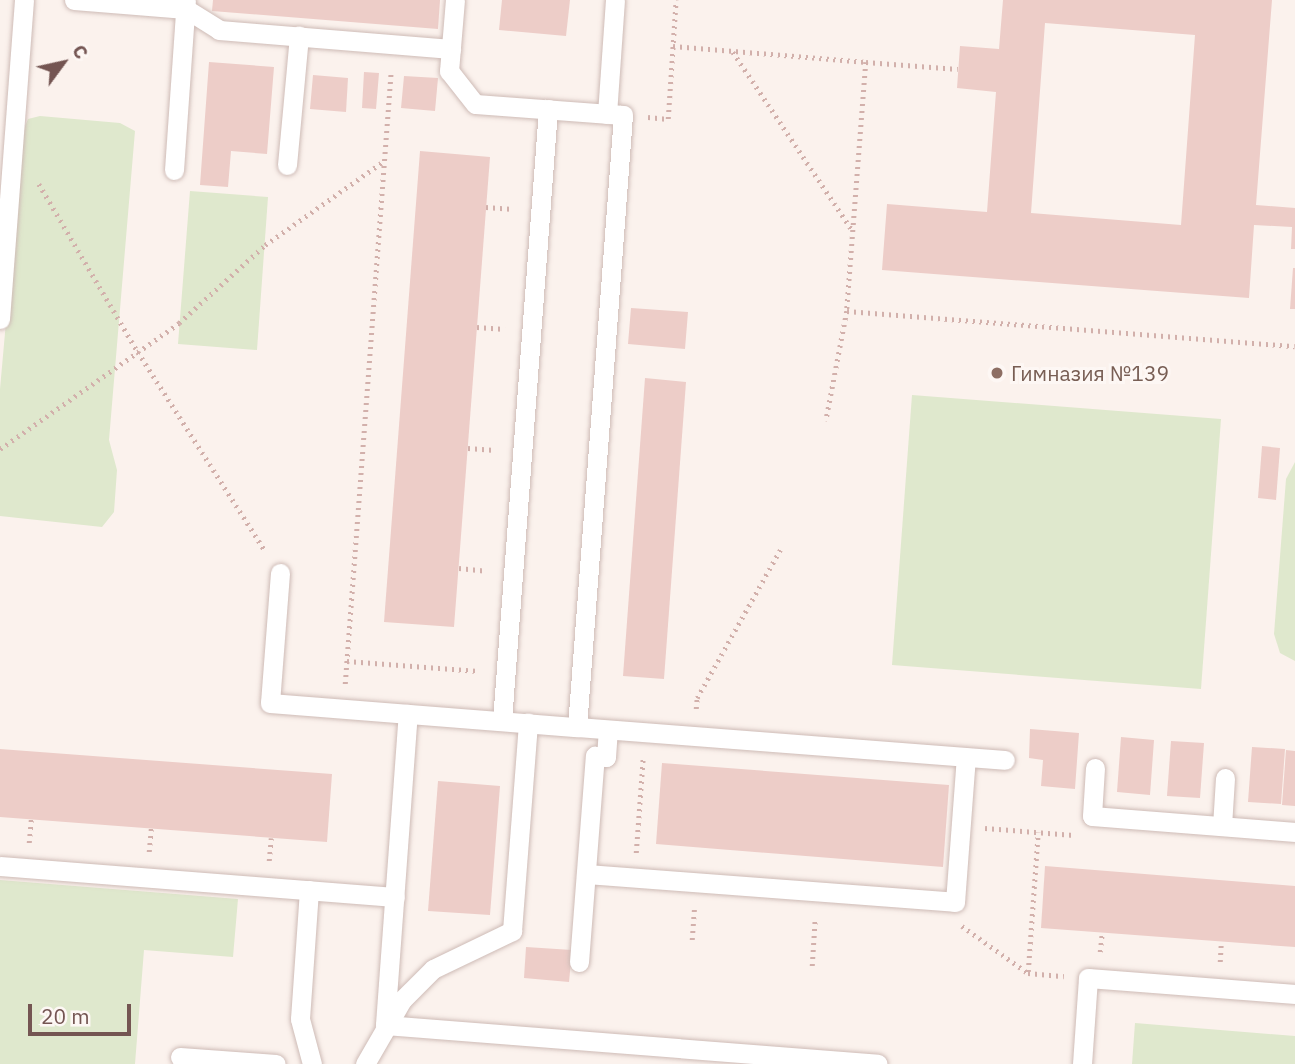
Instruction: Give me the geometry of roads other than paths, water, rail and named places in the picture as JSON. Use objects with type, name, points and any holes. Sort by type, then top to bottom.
[{"type":"lane","points":[[0,319],[24,0]]},
{"type":"lane","points":[[74,0],[186,4],[219,30],[451,49]]},
{"type":"lane","points":[[455,0],[449,71],[475,104],[615,115]]},
{"type":"lane","points":[[577,727],[615,115],[615,0]]},
{"type":"lane","points":[[174,170],[186,4]]},
{"type":"lane","points":[[287,164],[299,36]]},
{"type":"lane","points":[[502,721],[548,109]]},
{"type":"lane","points":[[279,572],[270,703],[1004,760]]},
{"type":"lane","points":[[385,1026],[408,714]]},
{"type":"lane","points":[[365,1064],[402,1000],[433,969],[512,931],[528,723]]},
{"type":"lane","points":[[579,962],[595,756],[606,757],[608,730]]},
{"type":"lane","points":[[586,874],[955,902],[966,757]]},
{"type":"lane","points":[[1096,768],[1092,816],[1295,832]]},
{"type":"lane","points":[[1222,826],[1225,778]]},
{"type":"lane","points":[[0,866],[395,897]]},
{"type":"lane","points":[[309,890],[300,1019],[312,1064]]},
{"type":"lane","points":[[1082,1064],[1088,978],[1295,994]]},
{"type":"lane","points":[[385,1026],[877,1064]]},
{"type":"lane","points":[[180,1057],[276,1064]]},
{"type":"place","name":"Гимназия №139","points":[[997,373]]}]
